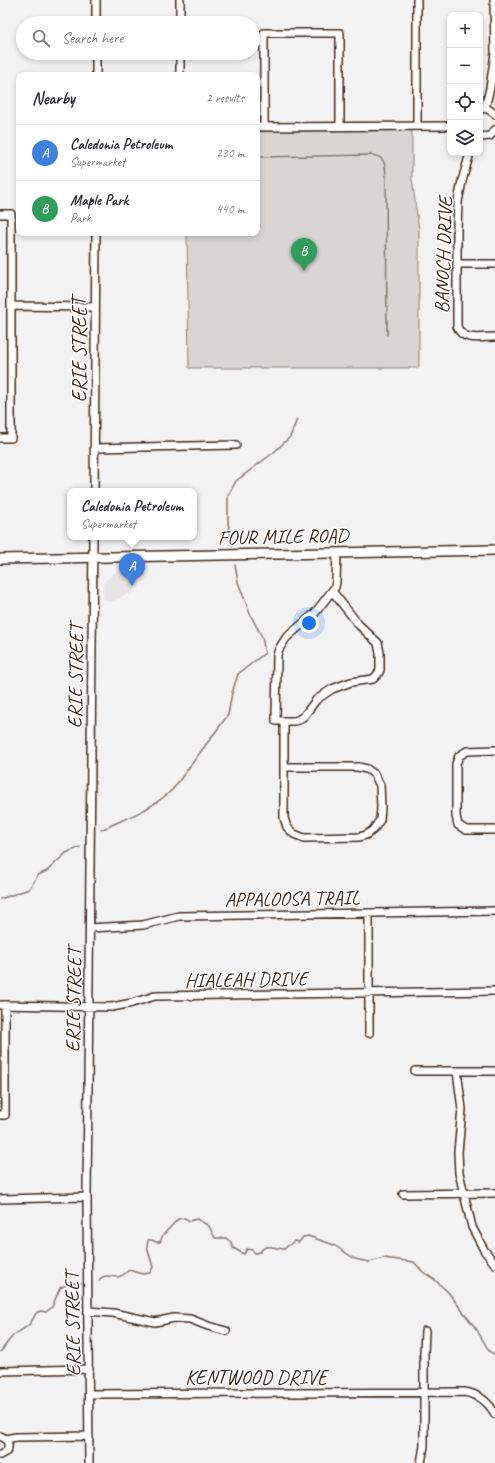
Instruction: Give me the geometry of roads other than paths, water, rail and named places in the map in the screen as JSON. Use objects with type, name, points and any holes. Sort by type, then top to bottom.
[{"type":"main road","name":"FOUR MILE ROAD","points":[[0,559],[495,550]]},
{"type":"street","points":[[96,0],[96,16]]},
{"type":"street","points":[[418,0],[418,126]]},
{"type":"street","points":[[483,106],[490,88],[495,53],[494,0]]},
{"type":"street","points":[[180,4],[180,16]]},
{"type":"street","points":[[340,126],[340,33],[264,33],[261,127],[447,126]]},
{"type":"street","points":[[96,60],[96,72]]},
{"type":"street","points":[[180,60],[180,72]]},
{"type":"street","points":[[483,108],[491,110],[495,114]]},
{"type":"street","points":[[483,137],[490,136],[495,130]]},
{"type":"street","name":"BANOCH DRIVE","points":[[469,156],[458,202],[457,324],[458,330],[467,337],[495,337]]},
{"type":"street","points":[[0,214],[11,214],[11,438],[0,438]]},
{"type":"street","name":"ERIE STREET","points":[[94,488],[96,236]]},
{"type":"street","points":[[457,264],[495,264]]},
{"type":"street","points":[[11,306],[95,306]]},
{"type":"street","points":[[95,448],[236,445]]},
{"type":"street","name":"ERIE STREET","points":[[89,1463],[87,1197],[93,540]]},
{"type":"street","points":[[332,591],[359,625],[378,643],[380,648],[380,660],[378,674],[373,679],[351,682],[332,689],[316,700],[304,716],[294,722],[276,721],[277,655],[279,649],[286,638],[315,613],[332,591],[336,582],[337,553]]},
{"type":"street","points":[[284,721],[284,767],[284,818],[287,827],[294,834],[304,838],[359,837],[366,835],[376,827],[380,815],[380,788],[371,771],[358,767],[284,767]]},
{"type":"street","points":[[495,750],[470,750],[457,752],[456,764],[457,829],[470,831],[495,830]]},
{"type":"street","name":"APPALOOSA TRAIL","points":[[90,928],[143,925],[179,916],[495,912]]},
{"type":"street","points":[[369,913],[369,1033]]},
{"type":"street","name":"HIALEAH DRIVE","points":[[3,1005],[112,1007],[124,1006],[154,996],[495,992]]},
{"type":"street","points":[[2,1115],[3,1005]]},
{"type":"street","points":[[415,1071],[495,1071]]},
{"type":"street","points":[[457,1071],[462,1109],[458,1163],[472,1227],[484,1250],[495,1264]]},
{"type":"street","points":[[403,1194],[495,1193]]},
{"type":"street","points":[[0,1199],[87,1197]]},
{"type":"street","points":[[88,1311],[114,1313],[155,1322],[174,1318],[190,1319],[226,1331]]},
{"type":"street","points":[[421,1463],[424,1446],[425,1331]]},
{"type":"street","points":[[0,1371],[89,1369]]},
{"type":"street","name":"KENTWOOD DRIVE","points":[[89,1394],[470,1392],[483,1398],[495,1414]]},
{"type":"street","points":[[3,1438],[89,1436]]},
{"type":"street","points":[[0,1455],[4,1454],[8,1448],[8,1445],[3,1438]]},
{"type":"waterway","points":[[260,157],[372,155],[380,157],[384,161],[386,175],[387,335]]},
{"type":"waterway","points":[[232,544],[228,523],[228,496],[236,481],[273,453],[290,437],[297,419]]},
{"type":"waterway","points":[[101,830],[148,808],[173,789],[228,715],[232,693],[238,674],[265,653],[262,637],[250,614],[238,582],[235,565]]},
{"type":"waterway","points":[[0,899],[29,889],[38,875],[47,871],[66,853],[80,847]]},
{"type":"waterway","points":[[99,1280],[106,1276],[119,1277],[129,1270],[142,1274],[150,1273],[153,1267],[147,1247],[148,1240],[160,1242],[163,1235],[178,1219],[185,1218],[189,1221],[197,1219],[209,1226],[215,1238],[226,1238],[231,1242],[233,1248],[244,1254],[247,1249],[252,1250],[255,1253],[260,1252],[262,1249],[267,1247],[284,1249],[294,1241],[299,1242],[303,1237],[308,1236],[334,1245],[355,1259],[369,1262],[384,1258],[414,1262],[423,1272],[435,1280],[448,1292],[477,1330],[489,1351],[495,1355]]},
{"type":"waterway","points":[[0,1352],[12,1336],[29,1324],[36,1313],[40,1311],[46,1312],[52,1307],[60,1288],[70,1283],[81,1283]]},
{"type":"place","name":"Maple Park","points":[[304,271]]},
{"type":"place","name":"Caledonia Petroleum","points":[[132,586]]}]
